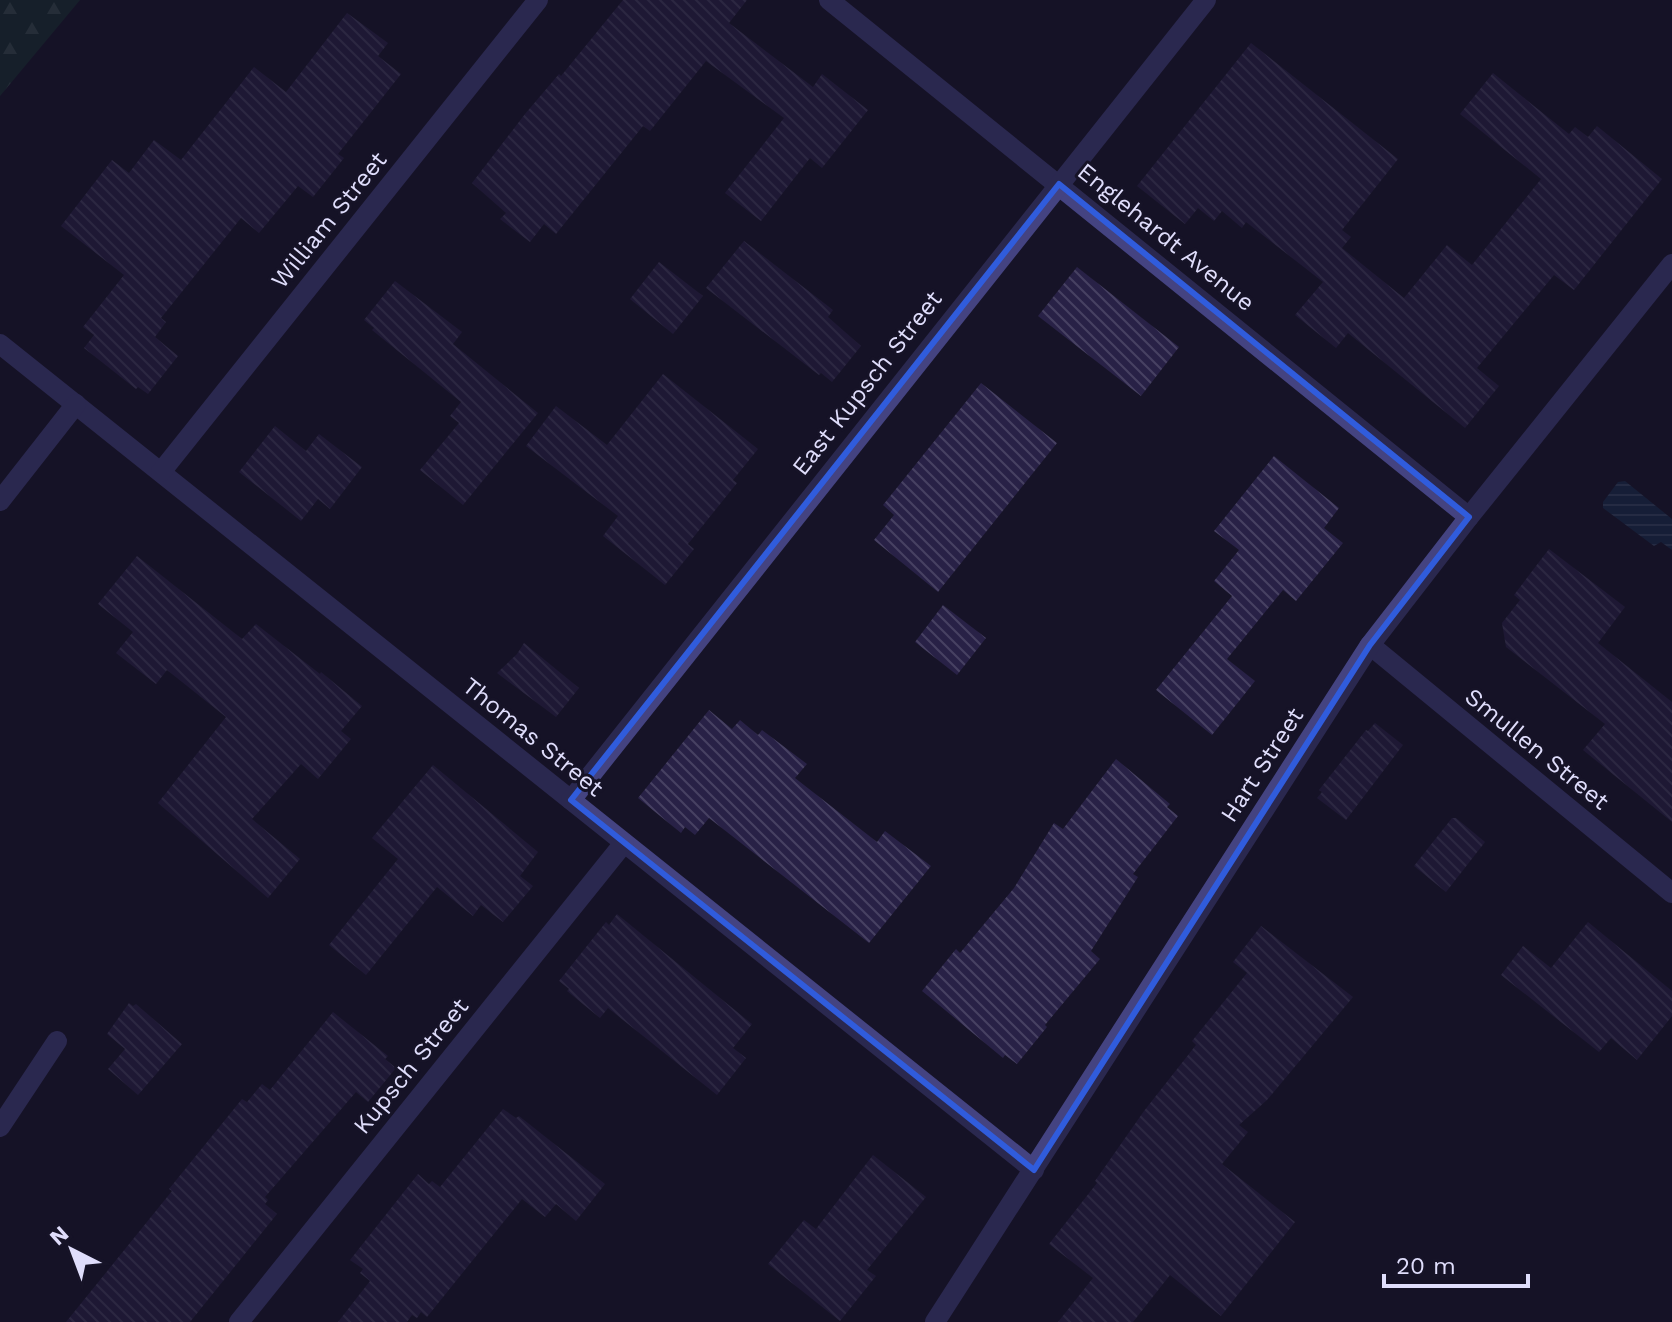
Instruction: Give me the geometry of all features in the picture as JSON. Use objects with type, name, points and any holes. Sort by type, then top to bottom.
[{"type":"street","name":"William Street","points":[[161,472],[538,0]]},
{"type":"street","name":"Englehardt Avenue","points":[[829,0],[1469,517]]},
{"type":"street","name":"East Kupsch Street","points":[[571,800],[1206,0]]},
{"type":"street","name":"Hart Street","points":[[935,1322],[1370,645],[1672,264]]},
{"type":"street","name":"Thomas Street","points":[[0,344],[1034,1170]]},
{"type":"street","points":[[0,501],[76,404]]},
{"type":"street","name":"Smullen Street","points":[[1370,645],[1672,893]]},
{"type":"street","name":"Kupsch Street","points":[[239,1322],[624,843]]},
{"type":"street","points":[[0,1127],[57,1041]]},
{"type":"highlighted area","points":[[1059,184],[1469,517],[1370,645],[1034,1170],[571,800]]},
{"type":"green space","points":[[0,0],[80,0],[0,96]]},
{"type":"water","points":[[1625,481],[1672,519],[1672,550],[1661,542],[1654,546],[1603,508],[1603,502],[1618,482]]},
{"type":"building","points":[[623,0],[747,0],[729,23],[813,87],[822,74],[868,110],[822,168],[810,158],[761,221],[725,193],[784,118],[706,61],[650,131],[643,126],[556,234],[544,224],[530,242],[500,219],[506,213],[472,183],[525,114],[559,74],[561,76]]},
{"type":"building","points":[[347,13],[388,43],[378,56],[401,74],[338,154],[344,158],[313,197],[298,186],[259,233],[241,218],[161,318],[166,322],[155,337],[178,356],[148,394],[138,387],[136,389],[84,348],[94,335],[83,327],[124,275],[61,226],[112,160],[129,173],[154,140],[181,160],[254,67],[286,92]]},
{"type":"building","points":[[1251,43],[1398,159],[1342,230],[1351,237],[1342,248],[1404,298],[1447,245],[1472,265],[1541,179],[1460,114],[1493,73],[1569,134],[1575,127],[1588,137],[1597,126],[1662,179],[1574,290],[1554,275],[1477,368],[1499,386],[1465,428],[1348,333],[1336,348],[1295,315],[1323,282],[1246,222],[1242,228],[1222,211],[1214,221],[1198,208],[1185,224],[1137,186]]},
{"type":"building","points":[[744,241],[833,310],[828,317],[861,346],[832,382],[706,288]]},
{"type":"building","points":[[659,262],[703,296],[673,334],[630,299]]},
{"type":"building","points":[[1077,267],[1179,347],[1141,396],[1038,316]]},
{"type":"building","points":[[395,281],[462,332],[453,344],[538,413],[463,505],[420,470],[459,423],[450,416],[461,402],[372,330],[374,328],[364,320]]},
{"type":"building","points":[[663,374],[758,449],[733,480],[737,483],[688,544],[694,549],[665,585],[603,536],[618,516],[526,446],[556,406],[607,445]]},
{"type":"building","points":[[981,383],[1057,443],[938,592],[874,540],[894,515],[883,505]]},
{"type":"building","points":[[275,426],[306,451],[319,434],[362,467],[330,509],[318,499],[301,521],[239,472]]},
{"type":"building","points":[[1274,456],[1339,508],[1324,528],[1343,543],[1296,601],[1283,590],[1227,659],[1255,681],[1212,735],[1156,690],[1232,596],[1214,581],[1239,550],[1214,531]]},
{"type":"building","points":[[1549,549],[1625,607],[1598,643],[1672,702],[1672,822],[1583,750],[1605,724],[1506,647],[1502,623],[1520,600],[1514,595]]},
{"type":"building","points":[[137,556],[242,639],[256,624],[362,706],[341,731],[351,739],[318,779],[301,764],[252,819],[300,859],[268,898],[158,803],[226,717],[167,670],[156,684],[116,653],[133,632],[98,604]]},
{"type":"building","points":[[943,605],[986,638],[957,675],[915,642]]},
{"type":"building","points":[[524,643],[579,688],[556,717],[497,673]]},
{"type":"building","points":[[709,710],[732,729],[740,720],[758,735],[762,730],[807,764],[795,778],[877,842],[885,831],[931,866],[869,943],[709,818],[695,835],[685,827],[681,833],[638,798]]},
{"type":"building","points":[[1375,723],[1403,745],[1346,820],[1317,798],[1322,792],[1319,790],[1366,730]]},
{"type":"building","points":[[1116,759],[1170,804],[1167,807],[1178,816],[1133,874],[1138,877],[1091,951],[1100,959],[1017,1064],[1005,1055],[1003,1058],[922,991],[956,949],[960,953],[1014,888],[1054,823],[1063,829]]},
{"type":"building","points":[[433,765],[538,852],[520,876],[533,886],[503,922],[481,905],[473,916],[437,887],[366,975],[329,945],[398,859],[372,838]]},
{"type":"building","points":[[1452,818],[1485,842],[1446,892],[1414,866]]},
{"type":"building","points":[[617,914],[752,1024],[733,1048],[746,1058],[717,1095],[608,1008],[600,1018],[559,981],[606,922],[609,925]]},
{"type":"building","points":[[1588,922],[1672,991],[1672,1016],[1637,1060],[1611,1038],[1599,1052],[1501,975],[1523,946],[1551,968]]},
{"type":"building","points":[[1261,926],[1353,997],[1267,1100],[1239,1125],[1248,1132],[1222,1164],[1295,1222],[1221,1316],[1170,1275],[1133,1322],[1058,1322],[1093,1278],[1049,1244],[1097,1183],[1095,1181],[1144,1111],[1196,1045],[1192,1041],[1247,973],[1233,962]]},
{"type":"building","points":[[129,1003],[133,1006],[136,1004],[182,1044],[138,1095],[108,1069],[125,1049],[107,1034]]},
{"type":"building","points":[[333,1012],[388,1056],[385,1059],[396,1068],[368,1102],[356,1092],[265,1197],[268,1200],[265,1204],[277,1214],[190,1322],[66,1322],[242,1099],[247,1102],[262,1084],[270,1090]]},
{"type":"building","points":[[503,1109],[516,1118],[519,1116],[605,1184],[576,1221],[556,1204],[545,1217],[522,1199],[427,1317],[421,1312],[417,1318],[412,1315],[407,1322],[338,1322],[370,1281],[360,1273],[363,1269],[350,1260],[418,1174],[429,1184],[432,1181],[440,1187]]},
{"type":"building","points":[[873,1155],[926,1197],[867,1270],[876,1276],[840,1321],[768,1264],[804,1220],[816,1229]]}]
